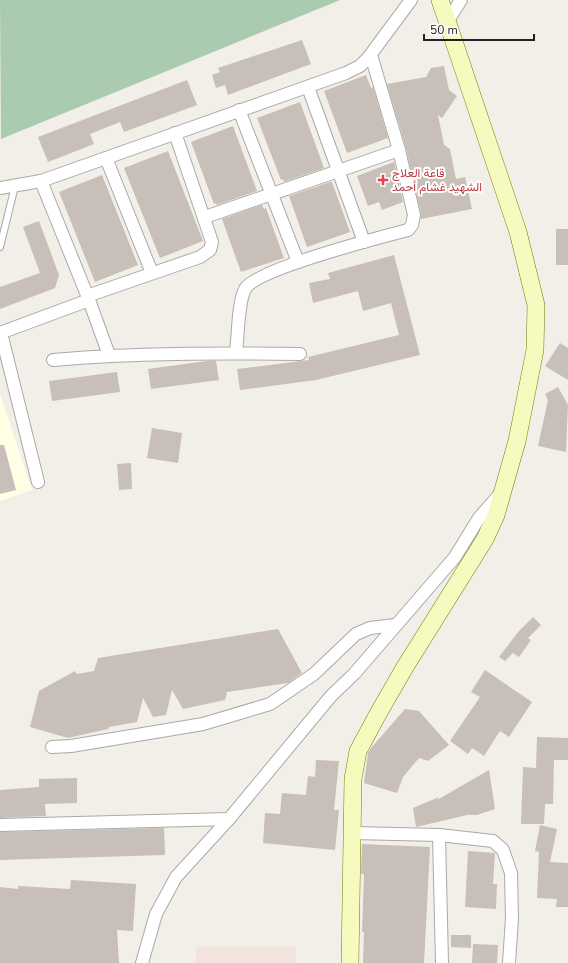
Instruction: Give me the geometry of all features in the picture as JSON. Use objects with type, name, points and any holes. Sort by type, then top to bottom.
[{"type":"street","points":[[0,188],[41,181],[239,110],[308,87],[356,68],[371,55],[411,0]]},
{"type":"street","points":[[350,963],[353,779],[358,751],[405,667],[486,538],[496,515],[505,488],[533,364],[537,329],[536,305],[518,232],[440,0]]},
{"type":"street","points":[[447,22],[461,0]]},
{"type":"street","points":[[236,353],[242,298],[246,288],[258,280],[298,262],[408,230],[414,220],[399,150],[371,55]]},
{"type":"street","points":[[308,87],[364,242]]},
{"type":"street","points":[[239,110],[298,262]]},
{"type":"street","points":[[38,482],[0,333],[152,273],[207,254],[212,246],[212,242],[205,217],[175,133]]},
{"type":"street","points":[[205,217],[399,150]]},
{"type":"street","points":[[106,158],[152,273]]},
{"type":"street","points":[[41,181],[109,355]]},
{"type":"street","points":[[53,360],[109,355],[236,353],[300,354]]},
{"type":"street","points":[[142,963],[156,914],[171,884],[212,836],[229,819],[331,696],[354,674],[454,557],[479,518],[505,488]]},
{"type":"street","points":[[52,747],[71,746],[203,724],[270,704],[314,674],[356,634],[370,628],[395,625]]},
{"type":"street","points":[[0,825],[229,819]]},
{"type":"street","points":[[353,833],[478,838],[493,841],[503,850],[511,873],[512,918],[509,963]]},
{"type":"street","points":[[439,836],[442,963]]},
{"type":"lane","points":[[0,247],[15,186]]},
{"type":"shaded area","points":[[0,0],[340,0],[1,139]]},
{"type":"shaded area","points":[[0,394],[32,490],[0,501]]},
{"type":"shaded area","points":[[196,947],[296,947],[296,963],[196,963]]},
{"type":"building","points":[[302,40],[311,64],[228,95],[225,85],[216,88],[212,75],[220,72],[218,68]]},
{"type":"building","points":[[444,66],[449,90],[457,96],[442,118],[438,115],[444,145],[450,149],[456,179],[465,177],[472,209],[421,219],[421,213],[406,148],[387,84],[426,77],[431,68]]},
{"type":"building","points":[[366,75],[371,88],[373,87],[388,138],[347,153],[324,91]]},
{"type":"building","points":[[187,80],[197,105],[124,132],[120,122],[90,134],[94,144],[48,162],[38,137]]},
{"type":"building","points":[[300,102],[324,168],[284,182],[283,179],[281,180],[257,118]]},
{"type":"building","points":[[233,126],[257,191],[217,205],[216,203],[214,204],[191,142]]},
{"type":"building","points":[[168,151],[203,241],[160,258],[124,168]]},
{"type":"building","points":[[394,162],[403,202],[382,210],[379,202],[368,206],[357,176]]},
{"type":"building","points":[[102,175],[138,265],[95,282],[59,192]]},
{"type":"building","points":[[332,182],[350,232],[307,247],[289,196]]},
{"type":"building","points":[[262,205],[264,209],[266,208],[284,258],[241,272],[222,219]]},
{"type":"building","points":[[39,221],[59,275],[55,288],[0,309],[0,287],[40,273],[23,227]]},
{"type":"building","points":[[556,229],[568,229],[568,265],[556,265]]},
{"type":"building","points":[[394,255],[420,355],[316,380],[240,390],[237,369],[309,360],[308,357],[399,335],[391,303],[363,311],[358,291],[313,303],[309,283],[330,279],[328,273]]},
{"type":"building","points":[[560,343],[568,348],[568,380],[545,366]]},
{"type":"building","points":[[216,361],[219,380],[151,389],[148,369]]},
{"type":"building","points":[[117,372],[120,392],[52,401],[49,381]]},
{"type":"building","points":[[558,387],[568,405],[566,452],[538,446],[548,400],[545,394]]},
{"type":"building","points":[[152,428],[182,433],[178,463],[147,458]]},
{"type":"building","points":[[0,445],[4,445],[16,490],[0,494]]},
{"type":"building","points":[[131,463],[132,489],[119,490],[117,464]]},
{"type":"building","points":[[533,617],[541,625],[528,638],[531,640],[519,657],[513,653],[505,661],[499,657],[519,631]]},
{"type":"building","points":[[278,629],[302,673],[288,683],[227,692],[225,700],[183,709],[172,690],[166,715],[153,717],[143,698],[137,722],[109,727],[108,729],[68,738],[30,727],[39,691],[75,671],[77,674],[94,671],[98,658]]},
{"type":"building","points":[[485,670],[532,702],[509,737],[500,731],[484,756],[472,748],[468,754],[450,741],[480,697],[471,692]]},
{"type":"building","points":[[405,709],[419,711],[449,745],[428,761],[419,758],[403,777],[397,793],[364,783],[368,753]]},
{"type":"building","points":[[537,737],[568,738],[568,760],[554,760],[553,804],[545,804],[544,824],[521,824],[523,767],[536,768]]},
{"type":"building","points":[[316,760],[339,761],[334,810],[339,810],[335,850],[263,843],[265,813],[280,814],[282,793],[306,795],[308,776],[315,777]]},
{"type":"building","points":[[489,770],[495,809],[477,815],[467,815],[416,827],[413,808],[439,797],[437,800]]},
{"type":"building","points":[[77,778],[77,803],[45,804],[46,816],[0,818],[0,790],[39,787],[39,779]]},
{"type":"building","points":[[540,825],[557,829],[550,862],[568,863],[568,907],[556,907],[557,899],[537,898],[539,852],[535,851]]},
{"type":"building","points":[[164,828],[165,855],[0,860],[0,832]]},
{"type":"building","points":[[362,844],[430,847],[424,963],[363,963],[364,932],[362,932],[364,874],[361,874]]},
{"type":"building","points":[[468,851],[495,853],[493,884],[497,884],[496,909],[465,907]]},
{"type":"building","points":[[71,880],[136,884],[133,931],[117,930],[119,963],[0,963],[0,887],[18,889],[18,886],[70,889]]},
{"type":"building","points":[[451,935],[471,935],[471,948],[451,947]]},
{"type":"building","points":[[473,944],[498,945],[497,963],[472,963]]},
{"type":"place","name":"قاعة العلاج الشهيد غشام أحمد","points":[[383,180]]}]
